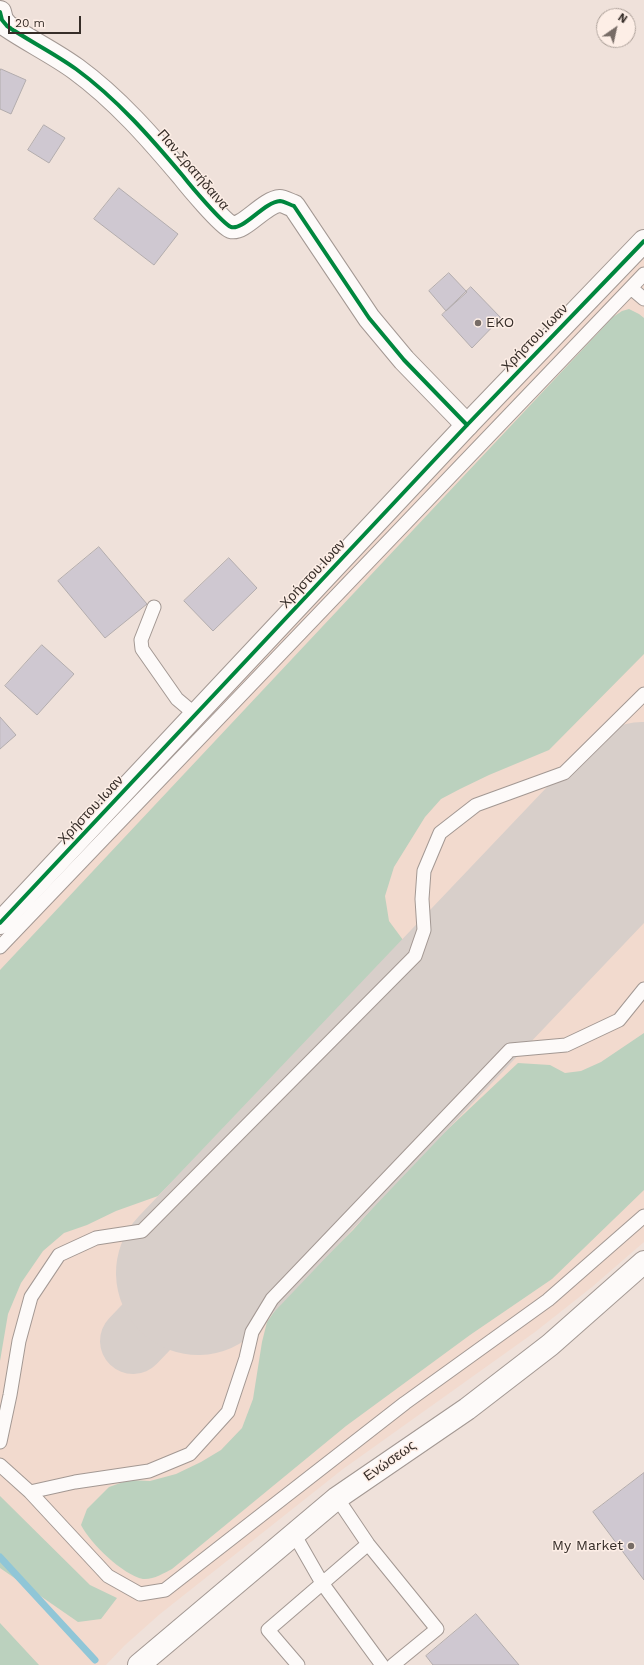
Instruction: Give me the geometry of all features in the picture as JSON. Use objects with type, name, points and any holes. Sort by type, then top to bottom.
[{"type":"street","name":"Παν.Σρατήδαινα","points":[[0,12],[2,20],[7,26],[76,69],[102,90],[152,140],[189,184],[223,221],[231,227],[239,227],[267,205],[281,201],[294,206],[369,318],[404,360],[467,425]]},
{"type":"street","name":"Χρήστου.Ιωαν","points":[[0,923],[467,425],[644,241]]},
{"type":"street","name":"Ενώσεως","points":[[139,1665],[337,1498],[467,1409],[550,1345],[644,1262]]},
{"type":"lane","points":[[0,947],[644,274]]},
{"type":"lane","points":[[631,288],[644,299]]},
{"type":"lane","points":[[154,607],[141,640],[142,649],[178,699],[196,715]]},
{"type":"lane","points":[[0,1442],[19,1342],[31,1297],[59,1255],[96,1238],[142,1230],[415,956],[424,930],[422,899],[424,872],[440,833],[476,805],[564,773],[644,694]]},
{"type":"lane","points":[[30,1492],[76,1482],[149,1472],[190,1454],[228,1412],[246,1358],[252,1332],[272,1299],[510,1050],[566,1045],[619,1020],[644,989]]},
{"type":"lane","points":[[0,1465],[30,1492],[108,1576],[140,1594],[165,1590],[405,1403],[548,1300],[644,1216]]},
{"type":"lane","points":[[337,1498],[368,1544],[437,1629],[393,1665]]},
{"type":"lane","points":[[294,1534],[322,1583],[382,1665]]},
{"type":"lane","points":[[298,1665],[268,1630],[368,1544]]},
{"type":"shaded area","points":[[644,256],[644,1242],[592,1287],[535,1332],[343,1469],[160,1614],[124,1646],[106,1665],[0,1665],[0,937],[549,354]]},
{"type":"green space","points":[[629,309],[644,318],[644,654],[549,750],[489,775],[441,799],[425,817],[394,867],[385,896],[389,921],[406,944],[158,1196],[116,1211],[87,1225],[64,1233],[43,1251],[21,1283],[8,1314],[0,1361],[0,970],[613,317],[622,311]]},
{"type":"green space","points":[[644,1033],[644,1190],[552,1279],[470,1335],[346,1426],[172,1569],[154,1577],[143,1579],[117,1565],[99,1549],[81,1525],[87,1509],[109,1487],[129,1480],[150,1481],[176,1474],[221,1450],[242,1428],[253,1399],[262,1342],[267,1322],[283,1299],[353,1230],[412,1163],[518,1063],[550,1065],[565,1073],[581,1071],[601,1062]]},
{"type":"green space","points":[[0,1496],[90,1585],[117,1598],[101,1619],[78,1622],[0,1568]]},
{"type":"green space","points":[[0,1623],[39,1665],[0,1665]]},
{"type":"building","points":[[1,69],[26,80],[11,114],[0,109]]},
{"type":"building","points":[[44,125],[65,138],[49,163],[28,150]]},
{"type":"building","points":[[119,188],[178,234],[154,265],[94,219]]},
{"type":"building","points":[[449,273],[467,292],[446,311],[429,291]]},
{"type":"building","points":[[471,287],[501,318],[472,348],[442,315]]},
{"type":"building","points":[[99,547],[147,604],[105,638],[58,581]]},
{"type":"building","points":[[229,558],[257,588],[213,631],[184,601]]},
{"type":"building","points":[[42,645],[74,674],[37,715],[5,686]]},
{"type":"building","points":[[0,717],[16,735],[0,749]]},
{"type":"building","name":"My Market","points":[[644,1473],[644,1580],[593,1512]]},
{"type":"building","points":[[476,1614],[519,1665],[433,1665],[426,1656]]},
{"type":"waterway","points":[[0,1557],[95,1660]]},
{"type":"taxiway","points":[[133,1341],[198,1273]]},
{"type":"runway","points":[[198,1273],[644,804]]},
{"type":"cycle path","points":[[0,12],[2,20],[7,26],[68,63],[106,93],[146,133],[199,195],[231,227],[241,225],[267,206],[274,203],[282,201],[294,206],[369,318],[404,360],[467,425]]},
{"type":"cycle path","points":[[0,923],[467,425],[644,241]]},
{"type":"place","name":"EKO","points":[[478,323]]},
{"type":"place","name":"My Market","points":[[631,1546]]}]
